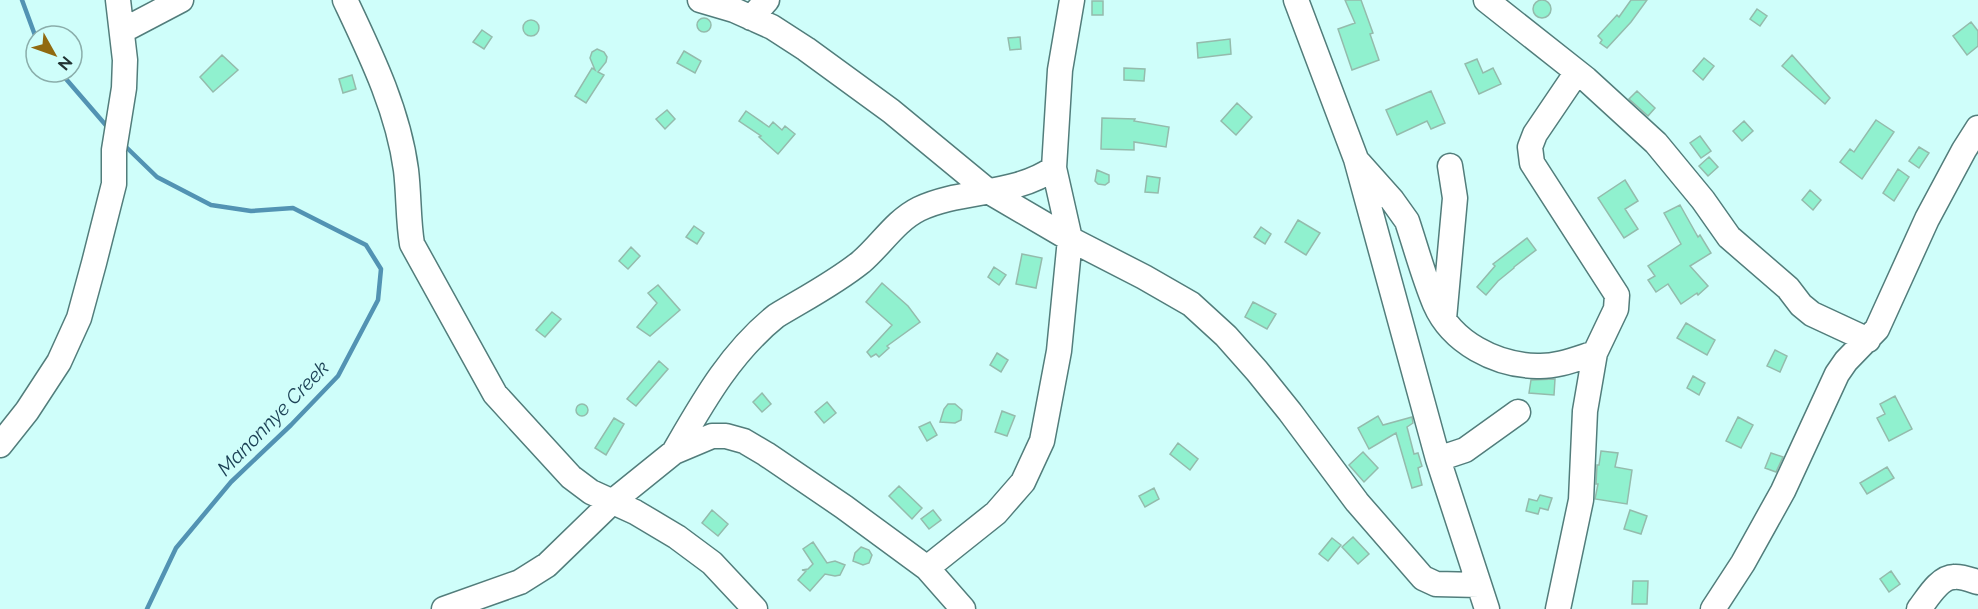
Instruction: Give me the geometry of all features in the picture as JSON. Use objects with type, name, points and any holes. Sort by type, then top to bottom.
[{"type":"street","points":[[0,445],[27,411],[59,362],[79,318],[114,184],[114,150],[124,88],[122,31],[118,0]]},
{"type":"street","points":[[122,31],[181,0]]},
{"type":"street","points":[[345,0],[377,68],[395,118],[406,171],[408,221],[412,244],[495,394],[571,477],[591,492],[635,512],[677,537],[712,563],[755,609]]},
{"type":"street","points":[[700,0],[734,10],[789,38],[891,111],[988,191],[1070,239],[1191,304],[1226,336],[1290,412],[1357,502],[1424,578],[1436,584],[1479,585]]},
{"type":"street","points":[[751,18],[767,0]]},
{"type":"street","points":[[927,568],[996,513],[1023,482],[1042,441],[1059,351],[1070,239],[1054,168],[1060,70],[1072,0]]},
{"type":"street","points":[[1296,0],[1356,159],[1438,459],[1487,609]]},
{"type":"street","points":[[1486,0],[1577,72],[1656,143],[1703,200],[1729,237],[1788,288],[1801,305],[1812,314],[1868,340]]},
{"type":"street","points":[[1558,609],[1581,500],[1585,411],[1595,353],[1616,309],[1617,295],[1532,163],[1530,147],[1535,134],[1577,72]]},
{"type":"street","points":[[1713,609],[1743,563],[1783,491],[1831,384],[1846,361],[1877,328],[1927,219],[1978,128]]},
{"type":"street","points":[[1356,159],[1407,221],[1436,305],[1444,319],[1469,345],[1481,352],[1510,362],[1537,366],[1556,364],[1595,353]]},
{"type":"street","points":[[1444,319],[1455,198],[1450,166]]},
{"type":"street","points":[[674,452],[719,377],[733,358],[764,326],[776,316],[859,264],[899,223],[918,210],[934,203],[1038,178],[1054,168]]},
{"type":"street","points":[[1438,459],[1465,450],[1518,412]]},
{"type":"street","points":[[444,609],[520,582],[547,564],[612,502],[674,452],[712,436],[726,436],[744,441],[844,507],[927,568],[963,609]]},
{"type":"street","points":[[1919,609],[1939,584],[1946,579],[1954,577],[1978,582]]},
{"type":"building","points":[[1345,0],[1361,0],[1373,33],[1370,34],[1379,60],[1352,70],[1338,29],[1355,23]]},
{"type":"building","points":[[1542,0],[1548,3],[1551,9],[1548,15],[1542,18],[1536,15],[1533,9],[1536,3]]},
{"type":"building","points":[[1631,0],[1647,0],[1607,48],[1600,43],[1602,40],[1598,36],[1617,15],[1619,17]]},
{"type":"building","points":[[1092,1],[1103,1],[1103,15],[1092,15]]},
{"type":"building","points":[[1757,9],[1767,16],[1760,26],[1750,19]]},
{"type":"building","points":[[701,18],[707,18],[711,25],[707,32],[701,32],[697,28],[697,22]]},
{"type":"building","points":[[528,20],[534,20],[539,28],[537,34],[528,36],[523,31],[523,25]]},
{"type":"building","points":[[1971,22],[1978,31],[1978,46],[1967,55],[1953,36]]},
{"type":"building","points":[[482,30],[492,37],[484,49],[473,42]]},
{"type":"building","points":[[1020,37],[1021,49],[1010,50],[1008,38]]},
{"type":"building","points":[[1230,39],[1231,54],[1198,58],[1197,43]]},
{"type":"building","points":[[597,49],[604,52],[607,57],[598,72],[604,75],[586,103],[575,96],[592,68],[595,70],[590,58],[592,52]]},
{"type":"building","points":[[684,51],[701,61],[695,73],[677,63]]},
{"type":"building","points":[[222,55],[238,70],[213,92],[200,77]]},
{"type":"building","points":[[1792,55],[1830,98],[1825,104],[1782,66]]},
{"type":"building","points":[[1704,58],[1714,66],[1703,80],[1693,71]]},
{"type":"building","points":[[1477,59],[1483,73],[1493,68],[1501,84],[1479,94],[1465,64]]},
{"type":"building","points":[[1124,68],[1145,69],[1144,81],[1124,80]]},
{"type":"building","points":[[352,75],[356,89],[343,93],[339,79]]},
{"type":"building","points":[[1431,91],[1445,123],[1431,129],[1427,121],[1397,135],[1386,110]]},
{"type":"building","points":[[1637,91],[1655,108],[1648,116],[1629,99]]},
{"type":"building","points":[[1237,103],[1252,117],[1236,135],[1221,121]]},
{"type":"building","points":[[667,110],[675,119],[665,129],[656,119]]},
{"type":"building","points":[[746,111],[769,127],[773,122],[782,130],[785,126],[795,134],[778,154],[759,137],[761,136],[739,121]]},
{"type":"building","points":[[1102,118],[1135,119],[1134,121],[1169,127],[1166,147],[1134,142],[1134,150],[1101,149]]},
{"type":"building","points":[[1876,120],[1894,132],[1862,179],[1840,162],[1850,149],[1854,152]]},
{"type":"building","points":[[1744,121],[1753,131],[1742,141],[1733,131]]},
{"type":"building","points":[[1700,136],[1711,151],[1701,158],[1690,143]]},
{"type":"building","points":[[1919,147],[1929,153],[1919,168],[1909,161]]},
{"type":"building","points":[[1709,157],[1718,167],[1708,176],[1699,166]]},
{"type":"building","points":[[1898,169],[1909,177],[1894,201],[1883,193]]},
{"type":"building","points":[[1097,170],[1109,175],[1109,182],[1105,185],[1095,181]]},
{"type":"building","points":[[1147,176],[1160,178],[1158,193],[1145,192]]},
{"type":"building","points":[[1625,180],[1638,201],[1625,209],[1638,229],[1624,238],[1598,198]]},
{"type":"building","points":[[1810,190],[1821,200],[1813,210],[1802,200]]},
{"type":"building","points":[[1680,205],[1698,237],[1700,235],[1711,253],[1690,266],[1708,286],[1698,295],[1697,293],[1681,304],[1668,284],[1656,292],[1648,280],[1655,276],[1648,266],[1681,244],[1664,213]]},
{"type":"building","points":[[1298,220],[1320,233],[1306,255],[1285,242]]},
{"type":"building","points":[[694,226],[704,233],[697,244],[686,237]]},
{"type":"building","points":[[1261,227],[1271,234],[1265,244],[1254,237]]},
{"type":"building","points":[[1527,238],[1536,250],[1498,281],[1486,295],[1477,287],[1495,266],[1493,264]]},
{"type":"building","points":[[631,247],[640,256],[628,269],[619,261]]},
{"type":"building","points":[[1022,254],[1042,258],[1036,288],[1016,284]]},
{"type":"building","points":[[994,267],[1006,275],[999,285],[988,277]]},
{"type":"building","points":[[882,283],[908,306],[920,322],[887,346],[889,348],[879,357],[876,354],[871,357],[867,352],[892,325],[866,302]]},
{"type":"building","points":[[658,285],[680,310],[650,336],[637,327],[657,303],[648,293]]},
{"type":"building","points":[[1253,302],[1276,314],[1267,329],[1245,317]]},
{"type":"building","points":[[552,312],[561,319],[545,337],[536,330]]},
{"type":"building","points":[[1686,323],[1715,340],[1707,355],[1677,338]]},
{"type":"building","points":[[1775,350],[1787,356],[1780,372],[1767,366]]},
{"type":"building","points":[[997,353],[1008,360],[1001,372],[990,365]]},
{"type":"building","points":[[659,361],[668,369],[636,406],[627,399]]},
{"type":"building","points":[[1693,376],[1705,383],[1699,395],[1687,388]]},
{"type":"building","points":[[1555,379],[1554,395],[1529,393],[1531,380]]},
{"type":"building","points":[[762,393],[771,404],[762,412],[753,402]]},
{"type":"building","points":[[1895,396],[1912,429],[1889,441],[1877,418],[1885,414],[1880,404]]},
{"type":"building","points":[[827,402],[836,413],[824,423],[815,412]]},
{"type":"building","points":[[584,404],[588,410],[584,416],[580,416],[576,408]]},
{"type":"building","points":[[948,404],[955,404],[962,410],[961,420],[955,423],[940,422]]},
{"type":"building","points":[[1002,411],[1015,416],[1007,436],[995,432]]},
{"type":"building","points":[[1378,416],[1383,425],[1412,417],[1413,423],[1407,427],[1414,454],[1418,453],[1422,466],[1418,468],[1422,485],[1412,488],[1396,433],[1369,449],[1358,428]]},
{"type":"building","points":[[1738,417],[1753,425],[1741,448],[1726,441]]},
{"type":"building","points":[[614,418],[624,424],[606,455],[595,448]]},
{"type":"building","points":[[930,422],[937,435],[927,441],[919,427]]},
{"type":"building","points":[[1178,443],[1198,459],[1190,470],[1170,454]]},
{"type":"building","points":[[1601,451],[1618,453],[1615,467],[1632,470],[1627,504],[1595,499],[1598,484],[1596,484],[1597,465],[1599,465]]},
{"type":"building","points":[[1363,452],[1378,468],[1364,482],[1349,465]]},
{"type":"building","points":[[1771,453],[1783,457],[1776,472],[1765,468]]},
{"type":"building","points":[[1887,467],[1894,478],[1867,494],[1860,483]]},
{"type":"building","points":[[899,486],[922,508],[912,519],[889,496]]},
{"type":"building","points":[[1154,488],[1159,499],[1145,507],[1139,496]]},
{"type":"building","points":[[1540,495],[1552,498],[1548,510],[1540,508],[1538,514],[1526,511],[1529,499],[1537,501]]},
{"type":"building","points":[[712,510],[728,524],[718,536],[702,523]]},
{"type":"building","points":[[933,510],[941,520],[929,529],[921,519]]},
{"type":"building","points":[[1630,510],[1647,516],[1641,534],[1624,529]]},
{"type":"building","points":[[1353,537],[1369,554],[1358,564],[1342,547]]},
{"type":"building","points":[[1332,538],[1341,545],[1328,561],[1319,554]]},
{"type":"building","points":[[813,542],[827,563],[835,561],[845,565],[840,575],[825,574],[810,591],[798,580],[806,571],[802,570],[808,569],[813,564],[803,549]]},
{"type":"building","points":[[861,547],[869,550],[872,555],[869,563],[863,565],[853,561],[855,553]]},
{"type":"building","points":[[1891,571],[1900,584],[1889,592],[1880,579]]},
{"type":"building","points":[[1633,581],[1648,581],[1647,604],[1632,604]]},
{"type":"waterway","name":"Manonnye Creek","points":[[22,0],[31,24]]},
{"type":"waterway","name":"Manonnye Creek","points":[[70,84],[110,130]]},
{"type":"waterway","name":"Manonnye Creek","points":[[124,145],[157,177],[211,205],[251,211],[293,208],[366,245],[381,269],[378,300],[338,376],[231,482],[176,548],[147,609]]}]
